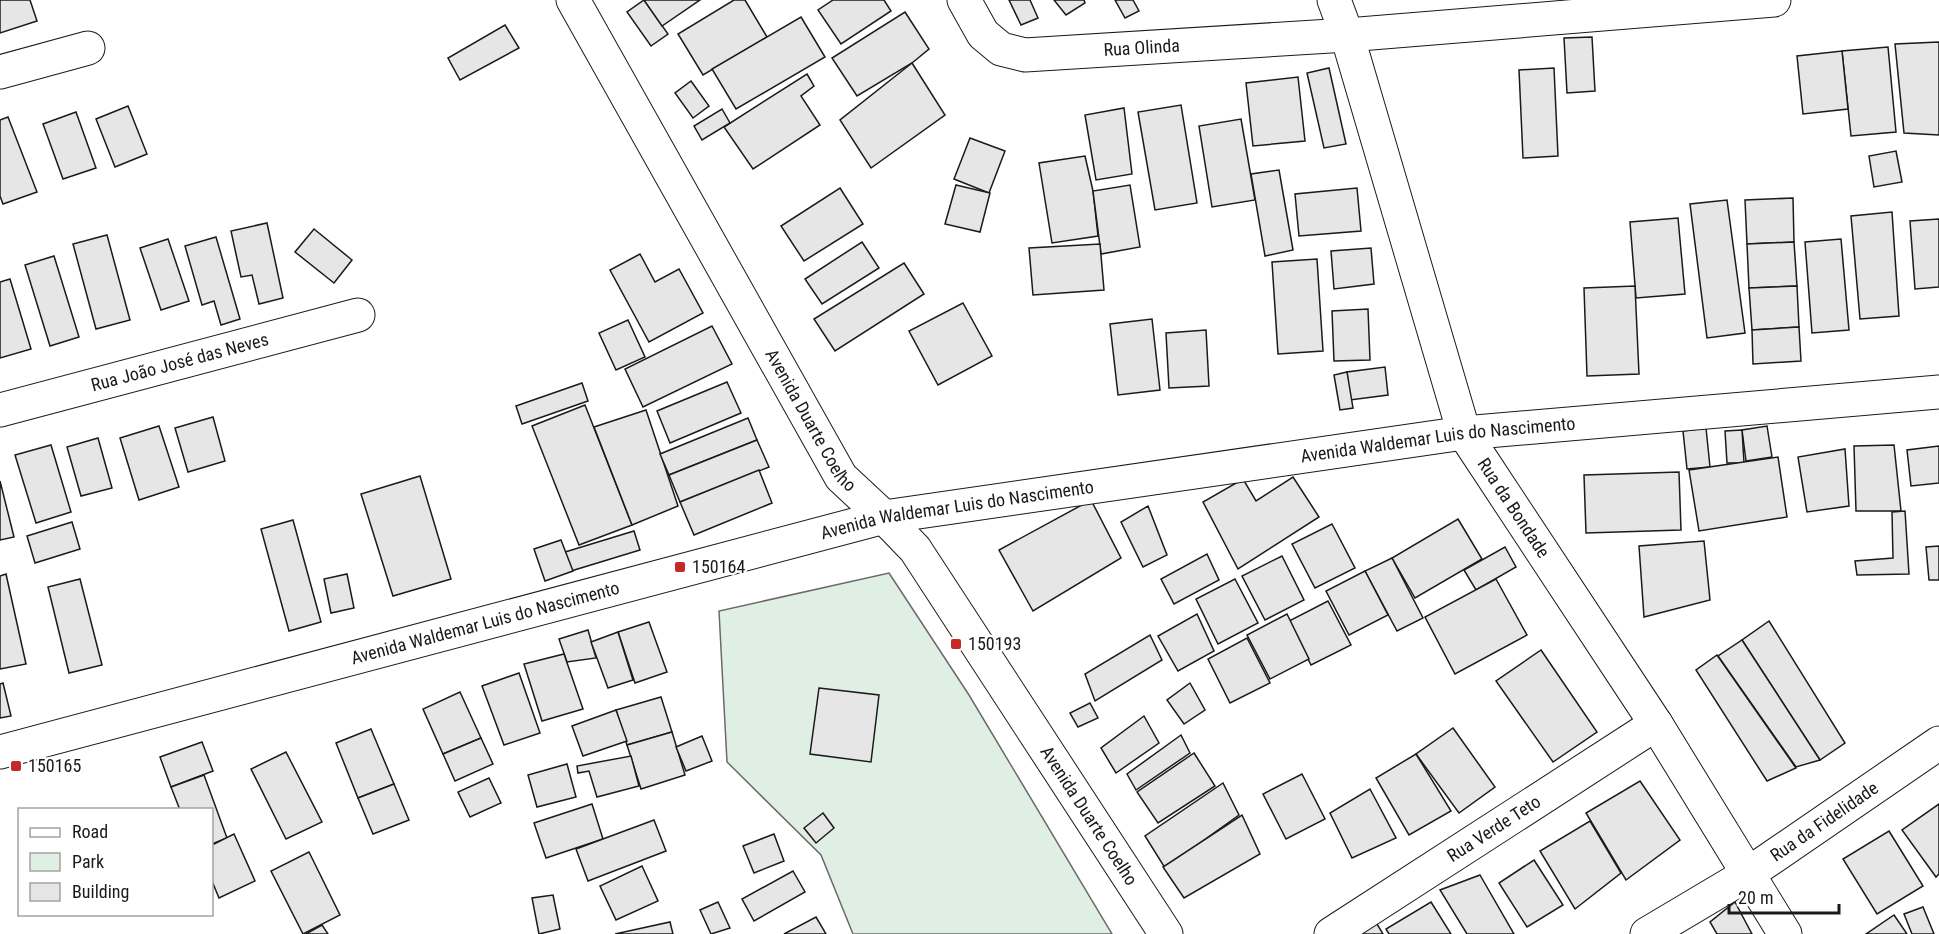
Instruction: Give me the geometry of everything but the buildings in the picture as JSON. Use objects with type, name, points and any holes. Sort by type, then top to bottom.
[{"type":"street","name":"Avenida Duarte Coelho","points":[[573,0],[841,477],[915,549],[1166,934]]},
{"type":"street","name":"Rua Olinda","points":[[964,0],[983,34],[1000,49],[1024,55],[1347,35],[1774,0]]},
{"type":"street","name":"Rua da Bondade","points":[[1334,0],[1347,35],[1464,433],[1656,724],[1785,934]]},
{"type":"street","points":[[0,72],[88,48]]},
{"type":"street","name":"Rua João José das Neves","points":[[0,410],[358,315]]},
{"type":"street","name":"Avenida Waldemar Luis do Nascimento","points":[[0,752],[884,517],[1464,433],[1939,392]]},
{"type":"street","name":"Rua Verde Teto","points":[[1331,934],[1656,724]]},
{"type":"street","name":"Rua da Fidelidade","points":[[1647,934],[1748,874],[1939,743]]},
{"type":"green space","points":[[889,573],[969,695],[1112,934],[853,934],[821,855],[727,762],[719,611]]},
{"type":"place","name":"150164","points":[[680,567]]},
{"type":"place","name":"150193","points":[[956,644]]},
{"type":"place","name":"150165","points":[[16,766]]}]
